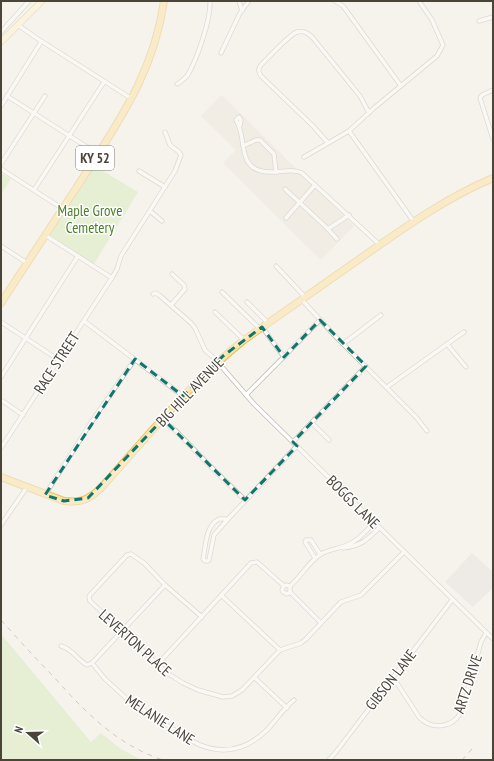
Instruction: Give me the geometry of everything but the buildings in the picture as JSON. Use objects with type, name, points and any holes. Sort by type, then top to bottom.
[{"type":"main road","name":"KY 52","points":[[1,304],[132,99],[151,54],[160,25],[164,1]]},
{"type":"main road","name":"BIG HILL AVENUE","points":[[1,477],[64,502],[74,502],[88,498],[100,488],[183,396],[217,362],[244,340],[414,222],[475,185],[493,178]]},
{"type":"street","points":[[1,32],[29,1]]},
{"type":"street","points":[[1,42],[42,1]]},
{"type":"street","points":[[177,84],[186,76],[199,48],[209,13],[210,1]]},
{"type":"street","points":[[239,1],[242,11]]},
{"type":"street","points":[[221,53],[242,11],[249,1]]},
{"type":"street","points":[[335,1],[343,6],[401,86]]},
{"type":"street","points":[[304,157],[349,131],[437,56],[443,45],[432,20],[419,1]]},
{"type":"street","points":[[479,22],[493,16]]},
{"type":"street","points":[[18,25],[41,42],[132,99]]},
{"type":"street","points":[[328,143],[313,126],[258,72],[261,64],[294,33],[301,31],[307,32],[312,37],[360,96],[370,113]]},
{"type":"street","points":[[1,106],[41,42]]},
{"type":"street","points":[[34,190],[104,82]]},
{"type":"street","points":[[493,90],[481,96],[480,100],[493,139]]},
{"type":"street","points":[[8,96],[98,154]]},
{"type":"street","points":[[1,164],[45,96]]},
{"type":"street","points":[[240,126],[247,160],[255,168],[264,172],[299,172],[380,245]]},
{"type":"street","points":[[349,131],[414,222]]},
{"type":"street","name":"RACE STREET","points":[[1,448],[2,444],[112,278],[117,269],[121,256],[176,171],[181,158],[180,153],[168,142],[165,132]]},
{"type":"street","points":[[243,146],[256,140],[261,141],[274,154],[276,172]]},
{"type":"street","points":[[1,169],[63,209]]},
{"type":"street","points":[[139,171],[165,187]]},
{"type":"street","points":[[286,218],[315,185]]},
{"type":"street","points":[[284,189],[337,239]]},
{"type":"street","points":[[150,211],[162,221]]},
{"type":"street","points":[[328,229],[348,215]]},
{"type":"street","points":[[46,235],[112,278]]},
{"type":"street","points":[[1,246],[27,263]]},
{"type":"street","points":[[1,377],[78,256]]},
{"type":"street","points":[[276,266],[320,320],[387,387],[427,431]]},
{"type":"street","points":[[171,306],[185,289],[184,285],[172,274]]},
{"type":"street","points":[[222,292],[261,328],[284,357]]},
{"type":"street","name":"BOGGS LANE","points":[[153,294],[156,293],[194,326],[204,348],[246,395],[493,639]]},
{"type":"street","points":[[247,302],[268,323]]},
{"type":"street","points":[[216,312],[244,340]]},
{"type":"street","points":[[343,344],[381,315]]},
{"type":"street","points":[[246,395],[320,320]]},
{"type":"street","points":[[84,321],[183,396]]},
{"type":"street","points":[[1,322],[59,360]]},
{"type":"street","points":[[387,387],[464,332]]},
{"type":"street","points":[[447,344],[466,367]]},
{"type":"street","points":[[45,495],[92,421],[135,359]]},
{"type":"street","points":[[293,442],[366,366]]},
{"type":"street","points":[[1,400],[23,414]]},
{"type":"street","points":[[162,420],[176,431],[245,500]]},
{"type":"street","points":[[312,423],[329,440]]},
{"type":"street","points":[[228,519],[217,520],[210,526],[203,559],[205,561],[209,560],[214,535],[297,446]]},
{"type":"street","points":[[1,525],[27,487]]},
{"type":"street","points":[[157,665],[251,563],[254,562],[260,564],[284,586],[290,586],[320,554],[340,548],[355,541],[374,522]]},
{"type":"street","points":[[340,548],[354,547],[361,544],[379,528]]},
{"type":"street","points":[[315,558],[306,545],[306,540],[311,540],[320,554]]},
{"type":"street","name":"LEVERTON PLACE","points":[[202,617],[133,555],[127,555],[89,596],[89,599],[167,674],[198,690],[224,696],[232,696],[242,690],[255,678],[280,650],[301,642],[341,602],[361,595],[404,552]]},
{"type":"street","points":[[61,646],[72,651],[87,665],[92,663],[165,585]]},
{"type":"street","points":[[284,586],[282,590],[283,592],[287,594],[290,592]]},
{"type":"street","points":[[290,586],[290,592],[321,623]]},
{"type":"street","points":[[221,595],[280,650]]},
{"type":"street","name":"GIBSON LANE","points":[[329,760],[452,600]]},
{"type":"street","name":"ARTZ DRIVE","points":[[392,677],[424,722],[435,726],[450,724],[457,718],[462,710],[481,642],[486,633]]},
{"type":"street","name":"MELANIE LANE","points":[[92,663],[105,679],[127,699],[190,740],[206,748],[226,750],[248,744],[267,729],[294,700]]},
{"type":"street","points":[[255,678],[286,708]]},
{"type":"highlighted area","points":[[320,320],[366,366],[293,442],[297,446],[245,500],[163,419],[88,498],[64,501],[45,495],[135,359],[183,396],[223,356],[262,327],[284,357]]},
{"type":"shaded area","points":[[222,95],[354,226],[321,260],[223,163],[236,150],[201,116]]},
{"type":"shaded area","points":[[472,553],[493,572],[493,588],[473,607],[445,582]]},
{"type":"green space","name":"Maple Grove Cemetery","points":[[93,165],[138,192],[94,264],[50,235]]},
{"type":"green space","points":[[1,173],[11,179],[1,194]]},
{"type":"green space","points":[[1,634],[91,742],[101,733],[121,749],[141,760],[1,760]]},
{"type":"railway","points":[[1,620],[77,702],[103,726],[131,746],[146,754],[163,760]]},
{"type":"railway","points":[[462,760],[472,749]]}]
